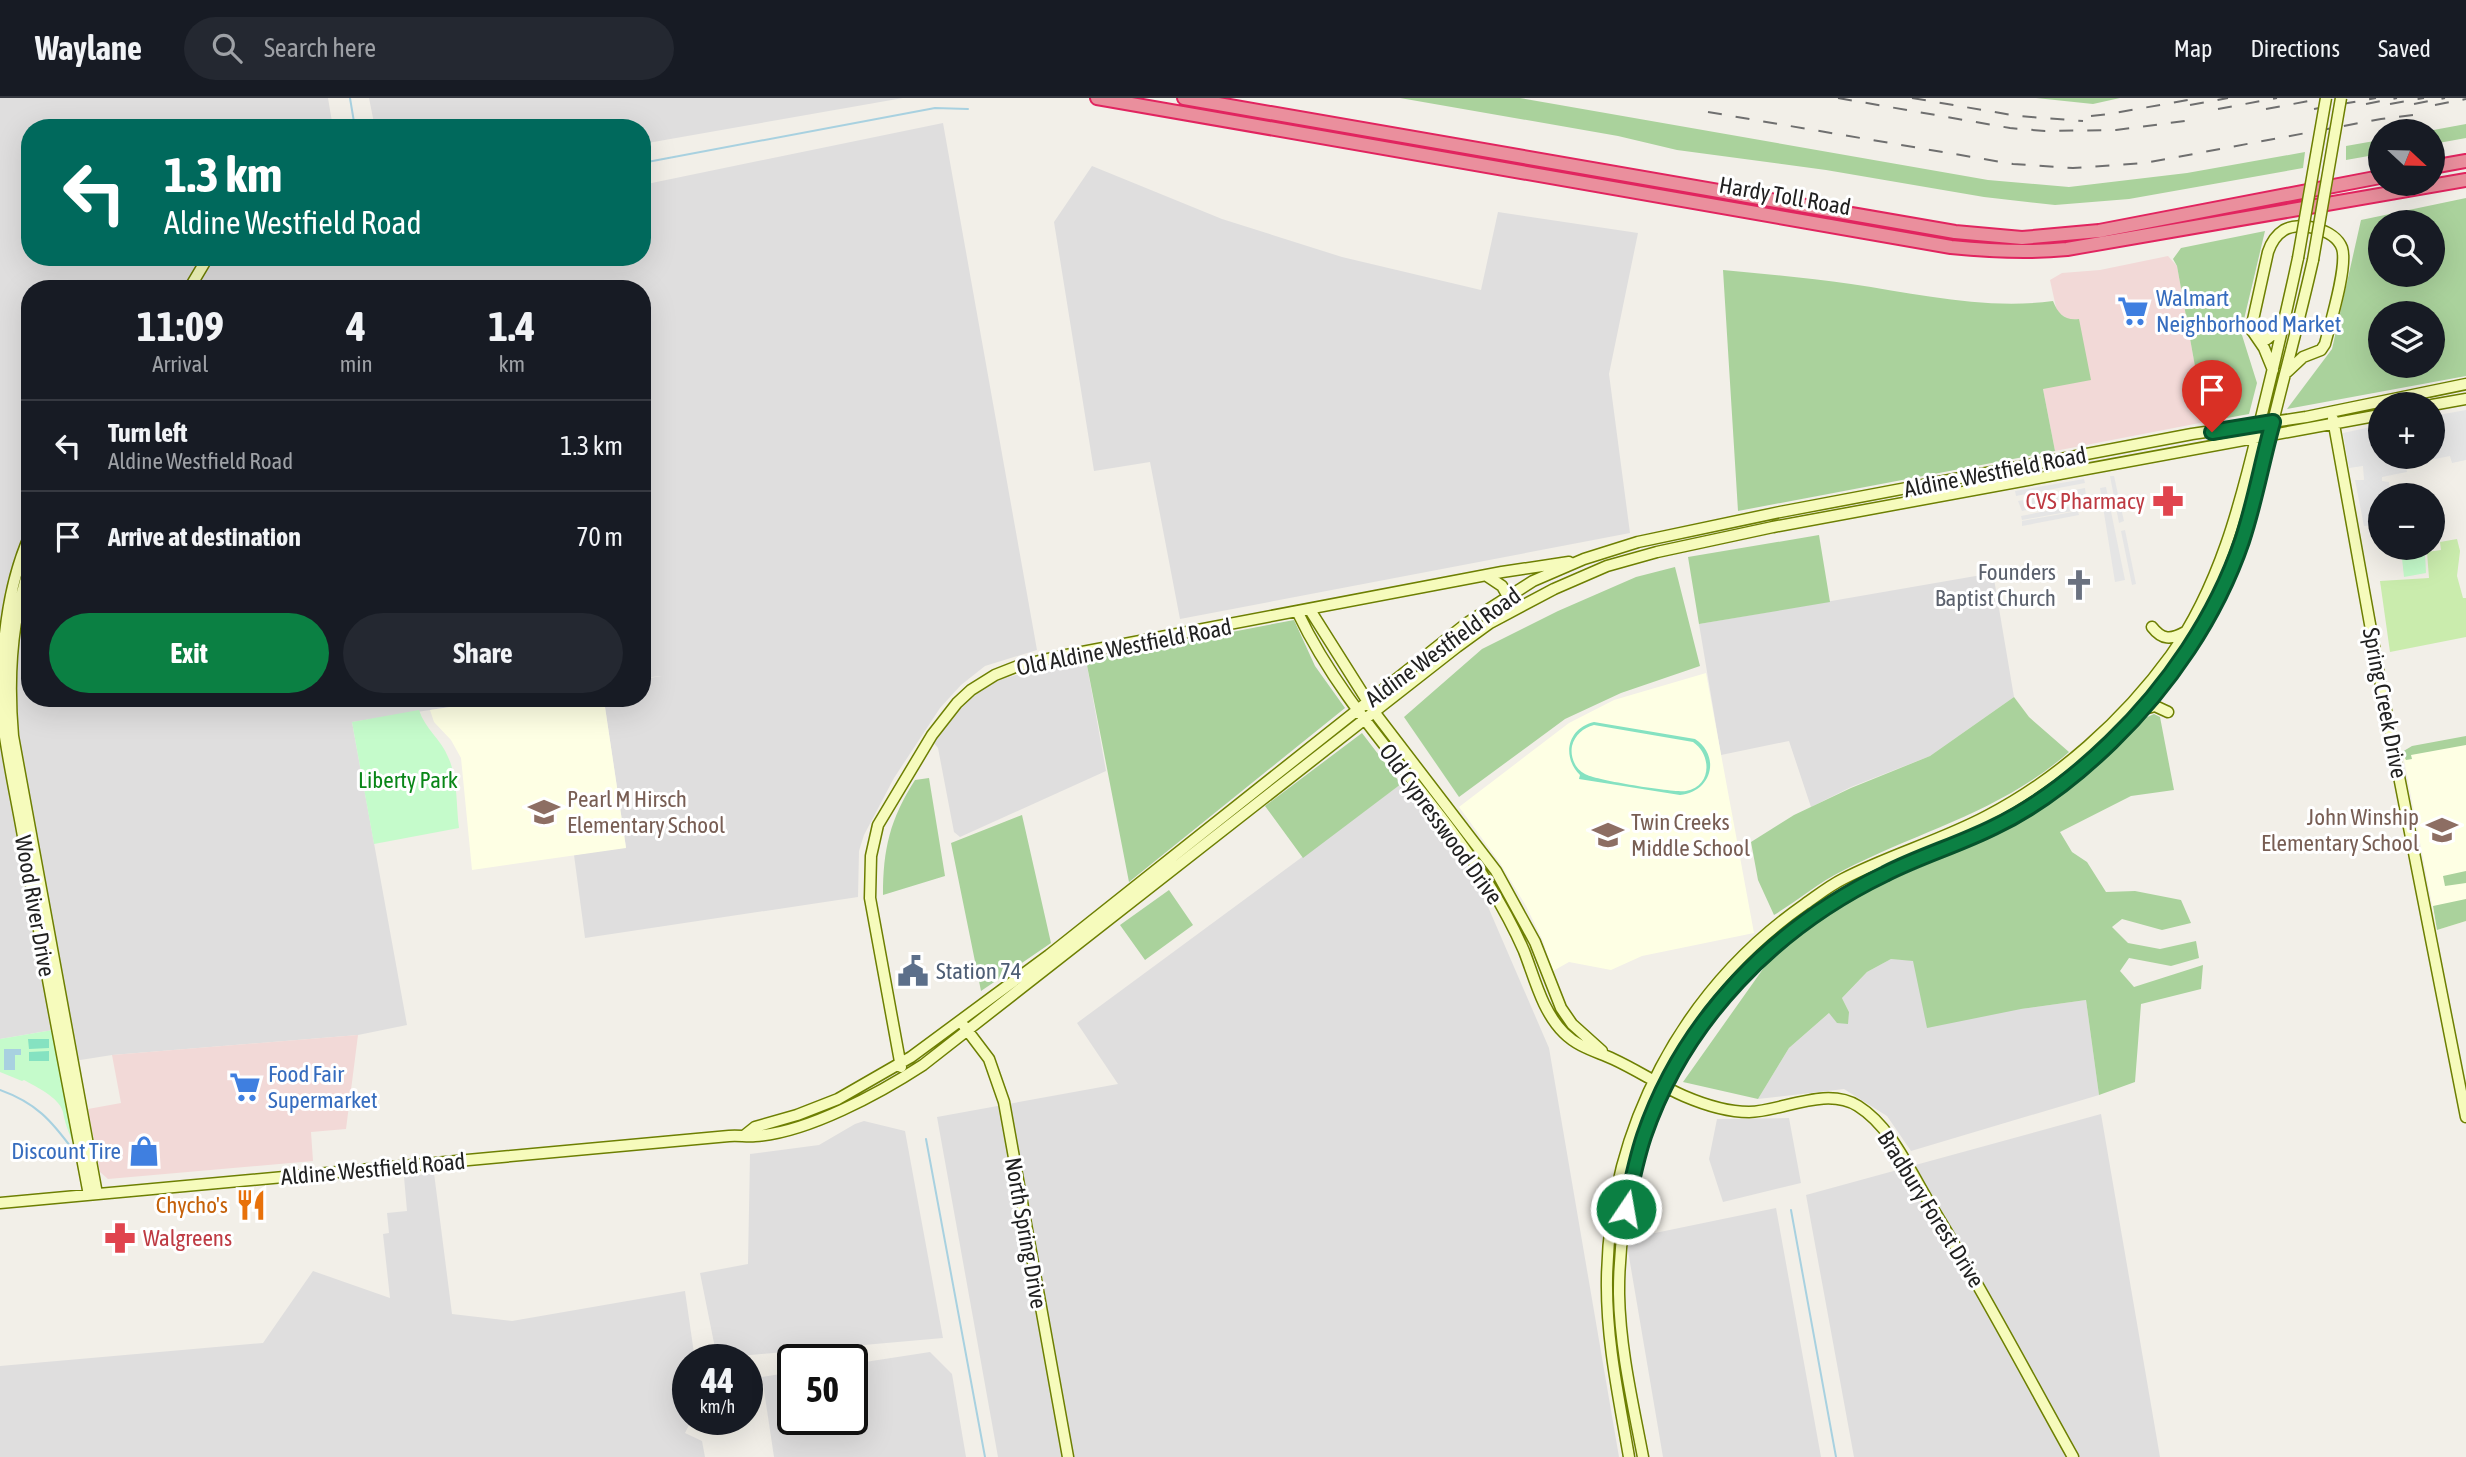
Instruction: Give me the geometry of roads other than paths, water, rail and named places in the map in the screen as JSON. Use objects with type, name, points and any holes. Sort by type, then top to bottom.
[{"type":"highway","name":"Hardy Toll Road","points":[[1097,98],[1951,247],[1992,251],[2067,249],[2466,180]]},
{"type":"highway","name":"Hardy Toll Road","points":[[1184,98],[1941,230],[2002,237],[2099,231],[2368,179]]},
{"type":"highway","points":[[2445,165],[2466,161]]},
{"type":"main road","points":[[1629,1457],[1610,1351],[1607,1272],[1612,1212],[1628,1145],[1654,1080],[1693,1013],[1712,989],[1750,948],[1793,912],[1828,887],[1892,856],[1953,832],[2000,809],[2036,786],[2090,744],[2171,654],[2185,632],[2221,559],[2234,524],[2298,258],[2326,98]]},
{"type":"main road","points":[[1643,1457],[1623,1348],[1619,1298],[1625,1214],[1644,1136],[1665,1087],[1692,1040],[1721,1000],[1753,966],[1801,924],[1835,901],[1896,869],[2003,822],[2054,789],[2096,756],[2163,686],[2194,640],[2233,564],[2250,514],[2313,260],[2341,98]]},
{"type":"main road","points":[[2273,370],[2264,348],[2251,330],[2268,251],[2273,240],[2284,230],[2309,228],[2324,231],[2342,247],[2343,264],[2325,344],[2321,350],[2303,357],[2287,372]]},
{"type":"main road","points":[[2251,330],[2267,339],[2283,325]]},
{"type":"main road","points":[[2296,335],[2304,346],[2316,351]]},
{"type":"main road","name":"Aldine Westfield Road","points":[[2427,392],[2466,384]]},
{"type":"main road","points":[[2280,398],[2281,407],[2288,414],[2306,417]]},
{"type":"main road","points":[[2445,403],[2466,399]]},
{"type":"main road","name":"Aldine Westfield Road","points":[[0,1203],[745,1135],[753,1137],[813,1121],[903,1078],[967,1031],[1045,964],[1226,822],[1282,770],[1450,636],[1533,581],[1584,559],[1626,545],[1687,532],[2008,469],[2368,404]]},
{"type":"main road","name":"Spring Creek Drive","points":[[2332,411],[2378,671],[2466,1117]]},
{"type":"main road","name":"Aldine Westfield Road","points":[[1226,822],[1289,780],[1490,623],[1514,608],[1607,566],[1773,527],[2368,418]]},
{"type":"main road","points":[[2223,443],[2240,444],[2246,448],[2250,462]]},
{"type":"main road","points":[[2008,469],[2010,484]]},
{"type":"main road","points":[[1687,532],[1689,546]]},
{"type":"main road","name":"Old Aldine Westfield Road","points":[[903,1078],[870,898],[872,846],[878,825],[888,806],[932,735],[957,702],[971,690],[995,675],[1031,663],[1584,559]]},
{"type":"main road","points":[[2221,559],[2233,564]]},
{"type":"main road","name":"Wood River Drive","points":[[21,563],[10,598],[6,624],[3,720],[36,915],[68,1060]]},
{"type":"main road","points":[[1487,576],[1502,586],[1514,608]]},
{"type":"main road","name":"Wood River Drive","points":[[21,599],[16,618],[11,668],[11,712],[21,786],[93,1194]]},
{"type":"main road","name":"Old Cypresswood Drive","points":[[1310,610],[1375,713],[1480,848],[1512,897],[1561,1008],[1572,1024],[1611,1058]]},
{"type":"main road","name":"Old Cypresswood Drive","points":[[1298,613],[1325,663],[1357,710],[1448,827],[1500,904],[1514,929],[1545,1005],[1563,1032],[1575,1043],[1611,1058],[1665,1087]]},
{"type":"main road","points":[[2152,627],[2157,634],[2166,638],[2176,638],[2185,632]]},
{"type":"main road","points":[[1450,636],[1457,647]]},
{"type":"main road","points":[[2138,714],[2149,706],[2168,712]]},
{"type":"main road","points":[[2090,744],[2096,756]]},
{"type":"main road","points":[[1282,770],[1289,780]]},
{"type":"main road","points":[[2000,809],[2003,822]]},
{"type":"main road","points":[[1448,827],[1458,820]]},
{"type":"main road","points":[[1892,856],[1896,869]]},
{"type":"main road","points":[[1793,912],[1801,924]]},
{"type":"main road","points":[[1529,965],[1541,959]]},
{"type":"main road","name":"Aldine Westfield Road","points":[[745,1135],[755,1127],[838,1099],[900,1063],[959,1020],[1045,964]]},
{"type":"main road","points":[[1712,989],[1721,1000]]},
{"type":"main road","name":"North Spring Drive","points":[[959,1020],[989,1059],[1004,1102],[1068,1457]]},
{"type":"main road","name":"Bradbury Forest Drive","points":[[1665,1087],[1720,1110],[1751,1112],[1827,1097],[1856,1104],[1884,1128],[1973,1276],[2073,1457]]},
{"type":"main road","points":[[1612,1212],[1625,1214]]},
{"type":"water","points":[[4,1049],[21,1049],[21,1055],[15,1055],[15,1070],[4,1070]]},
{"type":"waterway","points":[[350,98],[354,119]]},
{"type":"waterway","points":[[651,161],[935,108],[968,109]]},
{"type":"waterway","points":[[0,1090],[24,1101],[42,1114],[73,1150]]},
{"type":"waterway","points":[[926,1139],[985,1457]]},
{"type":"waterway","points":[[1791,1210],[1836,1457]]},
{"type":"railway","points":[[1838,98],[2010,128],[2045,131],[2116,130],[2185,121]]},
{"type":"railway","points":[[1912,98],[2018,116],[2083,121]]},
{"type":"railway","points":[[2091,116],[2199,98]]},
{"type":"railway","points":[[2190,105],[2228,98]]},
{"type":"railway","points":[[2218,109],[2277,98]]},
{"type":"railway","points":[[2266,109],[2325,98]]},
{"type":"railway","points":[[2314,109],[2376,98]]},
{"type":"railway","points":[[2366,104],[2397,98]]},
{"type":"railway","points":[[2390,104],[2424,98]]},
{"type":"railway","points":[[2414,104],[2445,98]]},
{"type":"railway","points":[[2435,105],[2466,99]]},
{"type":"railway","points":[[1708,112],[2013,164],[2073,168],[2145,163],[2413,115]]},
{"type":"place","name":"Walmart Neighborhood Market","points":[[2133,311]]},
{"type":"place","name":"CVS Pharmacy","points":[[2168,501]]},
{"type":"place","name":"Founders Baptist Church","points":[[2079,585]]},
{"type":"place","name":"Pearl M Hirsch Elementary School","points":[[544,812]]},
{"type":"place","name":"John Winship Elementary School","points":[[2442,830]]},
{"type":"place","name":"Twin Creeks Middle School","points":[[1608,835]]},
{"type":"place","name":"Station 74","points":[[913,971]]},
{"type":"place","name":"Food Fair Supermarket","points":[[245,1087]]},
{"type":"place","name":"Discount Tire","points":[[144,1151]]},
{"type":"place","name":"Chycho's","points":[[251,1205]]},
{"type":"place","name":"Walgreens","points":[[120,1238]]},
{"type":"park label","name":"Liberty Park","points":[[408,780]]}]
